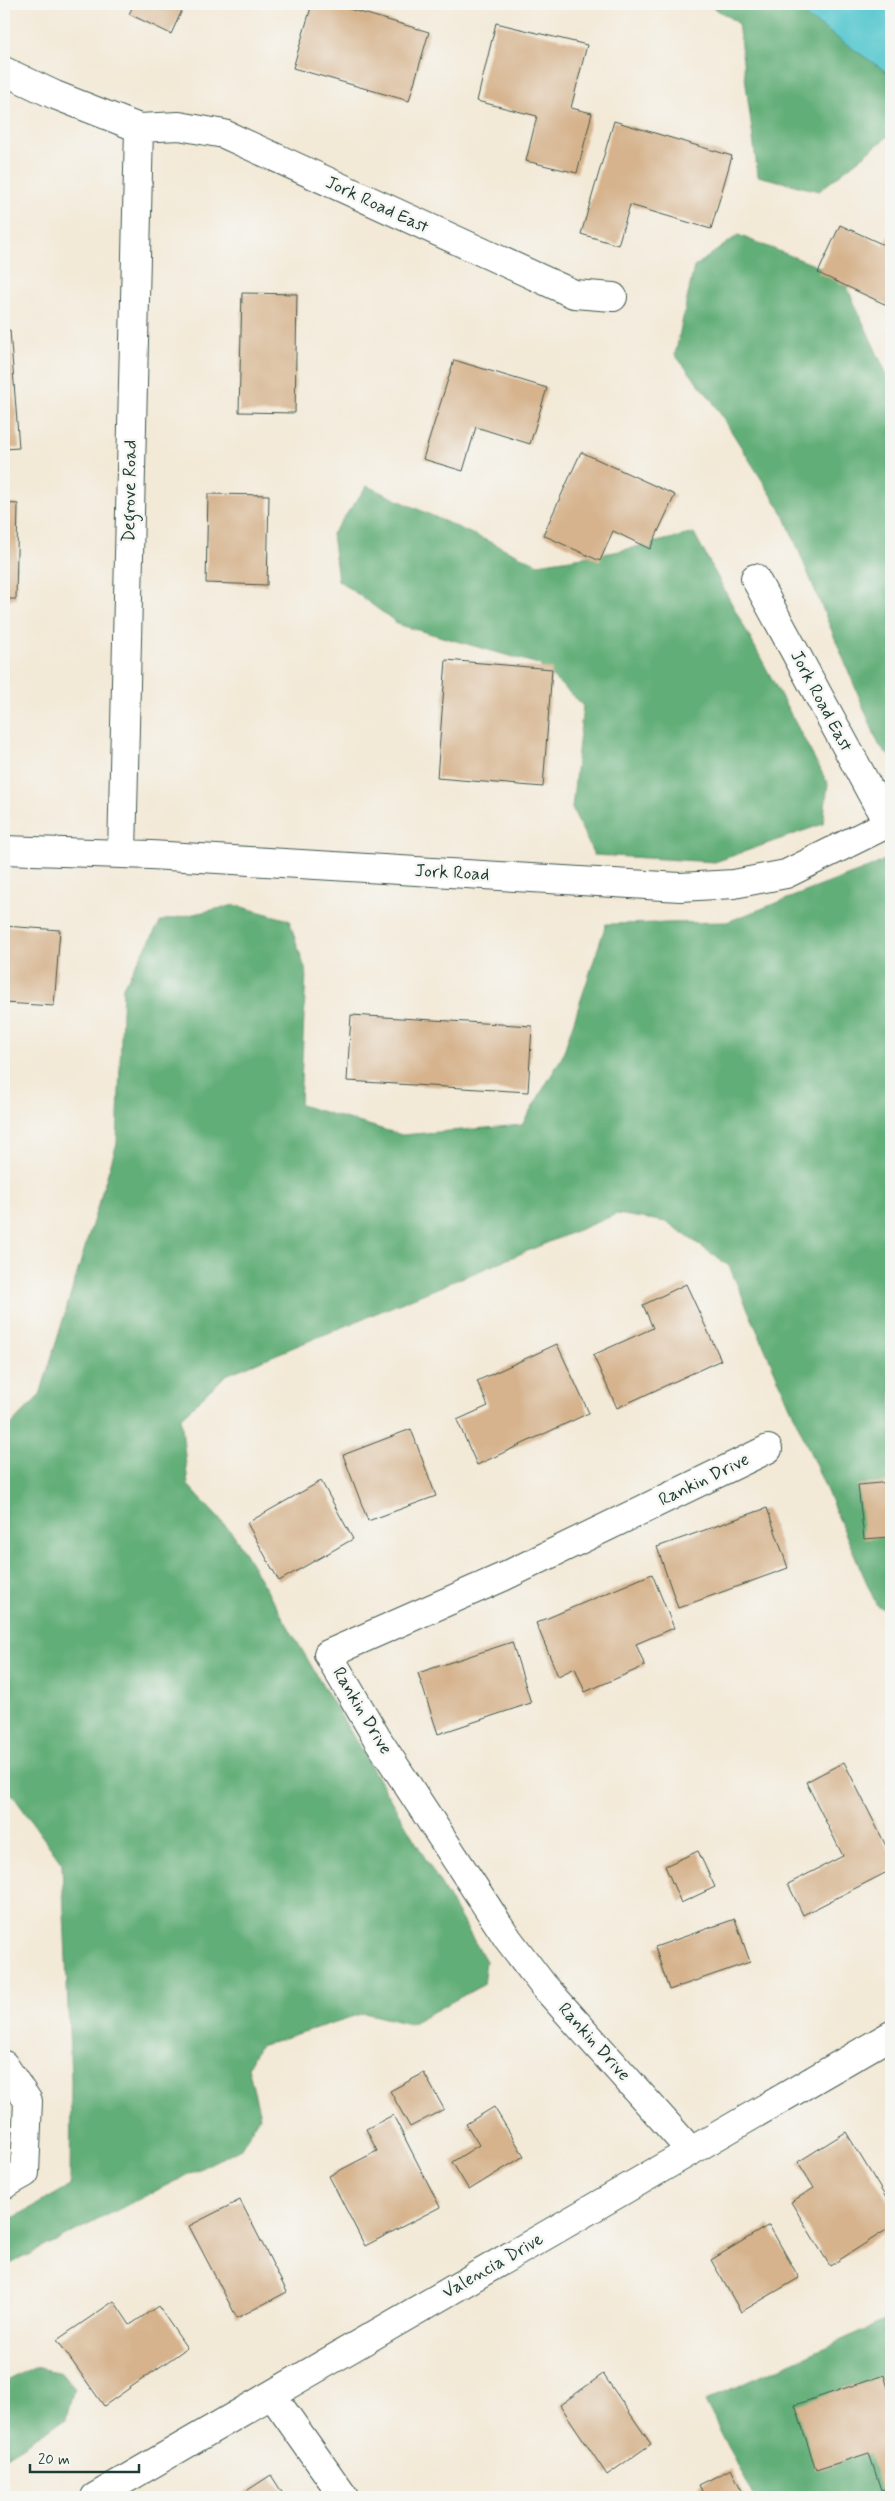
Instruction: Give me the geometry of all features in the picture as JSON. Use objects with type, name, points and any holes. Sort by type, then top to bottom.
[{"type":"street","points":[[4,71],[56,95],[139,128]]},
{"type":"street","name":"Jork Road East","points":[[139,128],[179,126],[224,134],[574,294],[612,297]]},
{"type":"street","name":"Degrove Road","points":[[122,854],[139,128]]},
{"type":"street","name":"Jork Road East","points":[[755,578],[889,823]]},
{"type":"street","name":"Jork Road","points":[[4,850],[122,854],[680,887],[734,884],[786,874],[889,823]]},
{"type":"street","name":"Rankin Drive","points":[[691,2151],[543,1985],[508,1939],[378,1740],[328,1654],[503,1577],[768,1449]]},
{"type":"street","name":"Valencia Drive","points":[[95,2497],[891,2035]]},
{"type":"street","points":[[4,2065],[28,2101],[25,2173],[4,2184]]},
{"type":"street","points":[[272,2395],[344,2497]]},
{"type":"green space","points":[[708,4],[790,4],[891,75],[891,134],[819,191],[758,176],[738,23]]},
{"type":"green space","points":[[738,235],[842,276],[891,384],[891,758],[879,745],[784,515],[711,399],[675,355],[694,267]]},
{"type":"green space","points":[[367,486],[538,564],[615,552],[694,533],[828,784],[823,824],[715,862],[594,855],[572,808],[583,705],[538,664],[400,625],[338,580],[332,534]]},
{"type":"green space","points":[[891,856],[891,1614],[876,1604],[729,1266],[667,1222],[617,1214],[226,1375],[181,1417],[188,1485],[234,1535],[486,1961],[483,1985],[410,2024],[364,2013],[259,2046],[248,2067],[260,2116],[241,2148],[4,2267],[4,2223],[70,2186],[71,2080],[62,1864],[4,1783],[4,1432],[40,1395],[117,1143],[123,987],[161,921],[235,905],[289,920],[306,972],[300,1105],[402,1135],[522,1125],[562,1057],[606,924],[727,922],[873,866]]},
{"type":"green space","points":[[891,2318],[891,2496],[754,2497],[705,2401]]},
{"type":"green space","points":[[34,2367],[62,2373],[74,2388],[66,2419],[4,2457],[4,2382]]},
{"type":"water","points":[[790,4],[891,4],[891,75],[803,14]]},
{"type":"building","points":[[134,4],[185,4],[171,34],[129,14]]},
{"type":"building","points":[[312,4],[332,4],[429,32],[409,101],[293,68]]},
{"type":"building","points":[[496,23],[587,45],[571,108],[592,113],[577,173],[526,161],[537,116],[477,101]]},
{"type":"building","points":[[614,121],[732,156],[711,229],[630,205],[618,245],[581,234]]},
{"type":"building","points":[[840,225],[884,245],[891,230],[891,307],[818,273]]},
{"type":"building","points":[[242,293],[297,294],[295,413],[239,412]]},
{"type":"building","points":[[10,330],[19,448],[4,449],[4,331]]},
{"type":"building","points":[[454,360],[547,388],[530,444],[476,427],[463,471],[423,459]]},
{"type":"building","points":[[581,452],[675,495],[650,549],[613,531],[600,561],[543,535]]},
{"type":"building","points":[[208,494],[269,495],[267,585],[206,583]]},
{"type":"building","points":[[4,503],[18,504],[16,599],[4,599]]},
{"type":"building","points":[[446,660],[552,669],[543,787],[437,778]]},
{"type":"building","points":[[4,926],[60,930],[54,1006],[4,1003]]},
{"type":"building","points":[[351,1015],[532,1026],[528,1092],[347,1081]]},
{"type":"building","points":[[686,1284],[721,1360],[617,1408],[593,1355],[653,1328],[643,1305]]},
{"type":"building","points":[[557,1344],[589,1413],[477,1465],[457,1420],[488,1406],[477,1381]]},
{"type":"building","points":[[411,1429],[436,1496],[368,1521],[343,1455]]},
{"type":"building","points":[[321,1481],[353,1539],[279,1581],[247,1523]]},
{"type":"building","points":[[891,1482],[891,1537],[864,1539],[858,1485]]},
{"type":"building","points":[[767,1508],[788,1568],[678,1608],[657,1547]]},
{"type":"building","points":[[652,1574],[674,1628],[636,1644],[645,1666],[585,1692],[575,1668],[558,1676],[536,1623]]},
{"type":"building","points":[[512,1642],[531,1703],[438,1734],[418,1673]]},
{"type":"building","points":[[844,1762],[891,1856],[891,1870],[803,1915],[788,1884],[843,1856],[806,1782]]},
{"type":"building","points":[[698,1851],[715,1887],[681,1903],[665,1866]]},
{"type":"building","points":[[735,1919],[750,1962],[669,1990],[655,1947]]},
{"type":"building","points":[[424,2073],[444,2109],[410,2127],[390,2091]]},
{"type":"building","points":[[494,2107],[524,2156],[469,2190],[452,2162],[479,2145],[466,2124]]},
{"type":"building","points":[[393,2115],[440,2207],[365,2246],[329,2176],[377,2151],[366,2129]]},
{"type":"building","points":[[846,2132],[891,2206],[891,2227],[830,2266],[791,2202],[814,2188],[798,2162]]},
{"type":"building","points":[[240,2200],[287,2292],[237,2318],[189,2226]]},
{"type":"building","points":[[769,2225],[799,2278],[741,2312],[711,2260]]},
{"type":"building","points":[[114,2301],[130,2325],[158,2306],[187,2348],[104,2406],[57,2340]]},
{"type":"building","points":[[603,2374],[651,2444],[607,2475],[560,2405]]},
{"type":"building","points":[[884,2375],[891,2397],[891,2487],[881,2490],[869,2453],[816,2470],[795,2405]]},
{"type":"building","points":[[731,2469],[745,2497],[705,2497],[699,2485]]},
{"type":"building","points":[[271,2475],[285,2497],[237,2497]]}]
